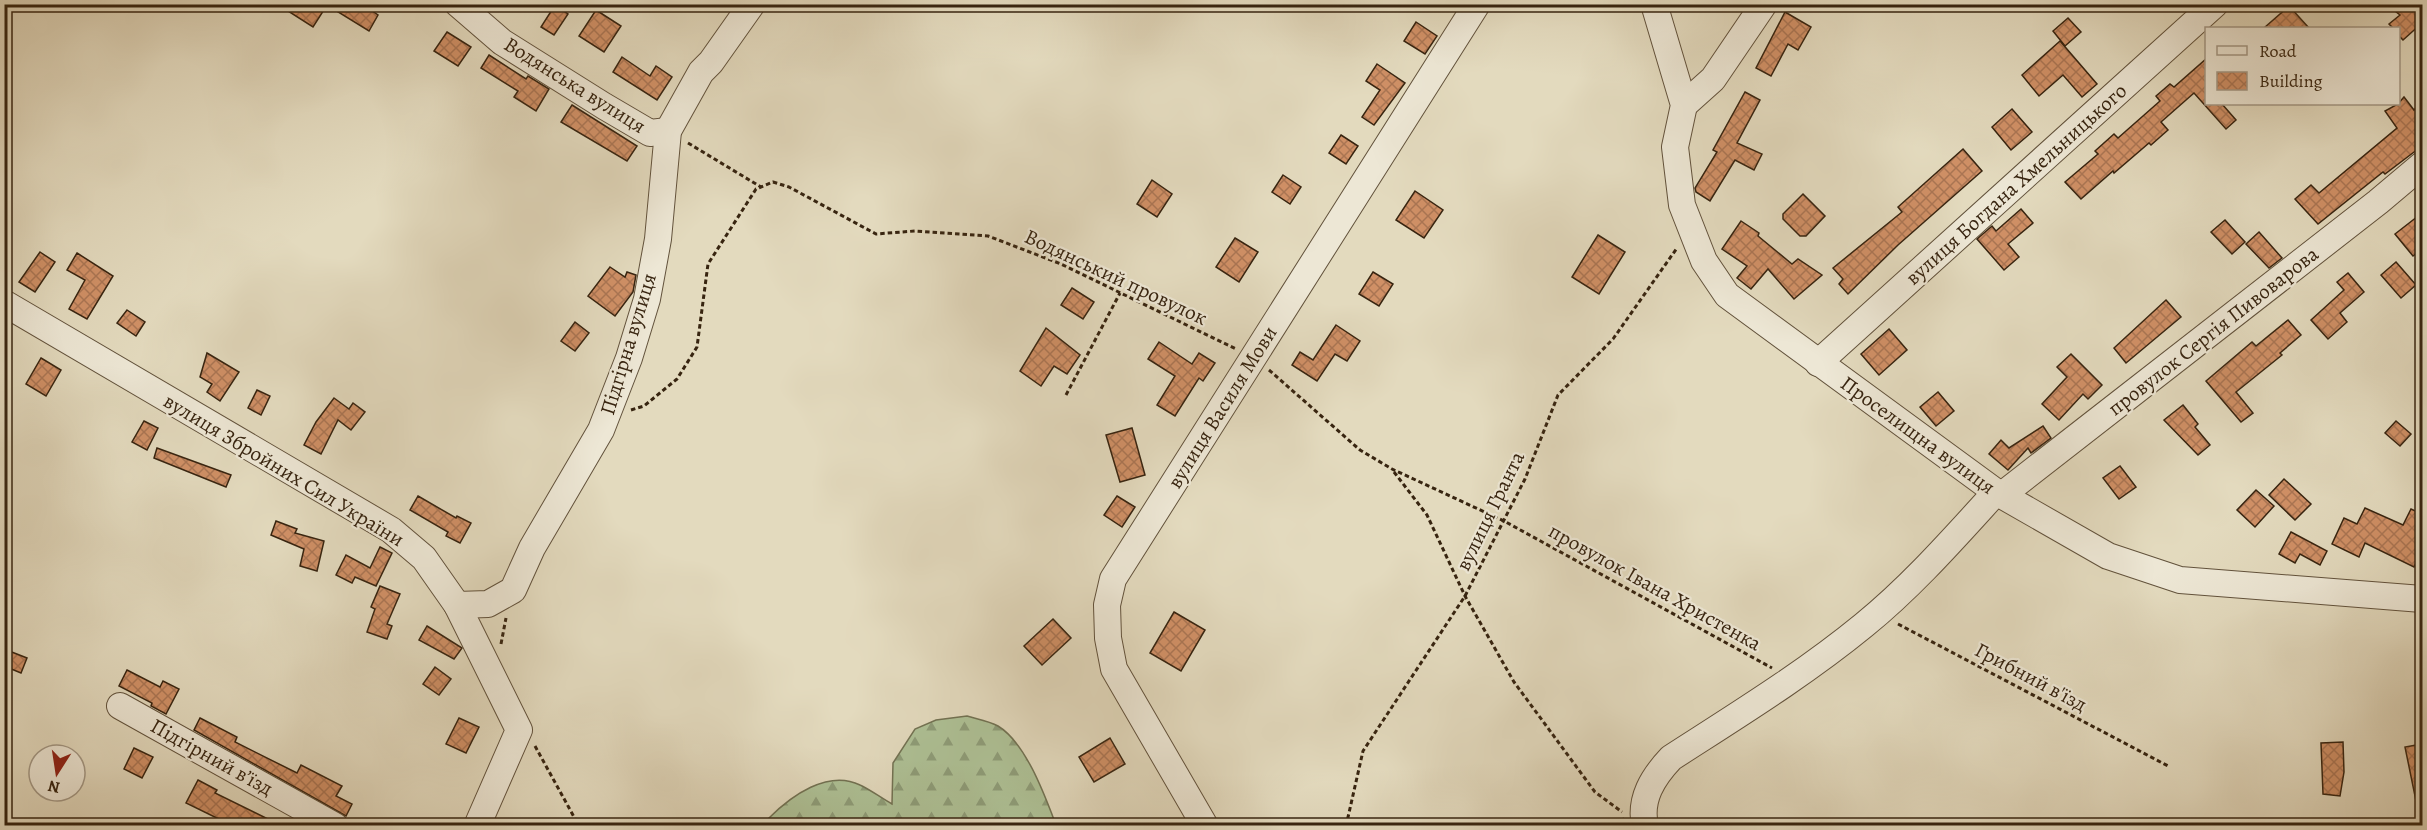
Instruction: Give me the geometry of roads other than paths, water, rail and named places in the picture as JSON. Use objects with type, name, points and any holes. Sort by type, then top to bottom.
[{"type":"street","name":"Водянська вулиця","points":[[458,4],[502,42],[604,106],[650,133],[669,131]]},
{"type":"street","name":"Підгірна вулиця","points":[[457,605],[488,604],[513,590],[532,548],[604,421],[647,298],[658,239],[669,131],[701,72],[711,62],[752,4]]},
{"type":"street","name":"вулиця Василя Мови","points":[[1205,825],[1114,669],[1108,638],[1107,605],[1113,579],[1477,4]]},
{"type":"street","name":"Проселищна вулиця","points":[[1654,4],[1684,105],[1675,147],[1682,205],[1704,261],[1727,295],[1999,494],[2108,556],[2180,580],[2422,599]]},
{"type":"street","points":[[1684,105],[1713,79],[1764,4]]},
{"type":"street","name":"вулиця Богдана Хмельницького","points":[[1818,363],[2215,4]]},
{"type":"street","name":"провулок Сергія Пивоварова","points":[[1637,821],[1655,774],[1671,758],[1792,679],[1878,614],[1999,494],[2378,202],[2422,165]]},
{"type":"street","name":"вулиця Збройних Сил України","points":[[4,303],[391,530],[424,558],[457,605],[519,730],[477,825]]},
{"type":"street","name":"Підгірний в’їзд","points":[[120,706],[335,825]]}]
